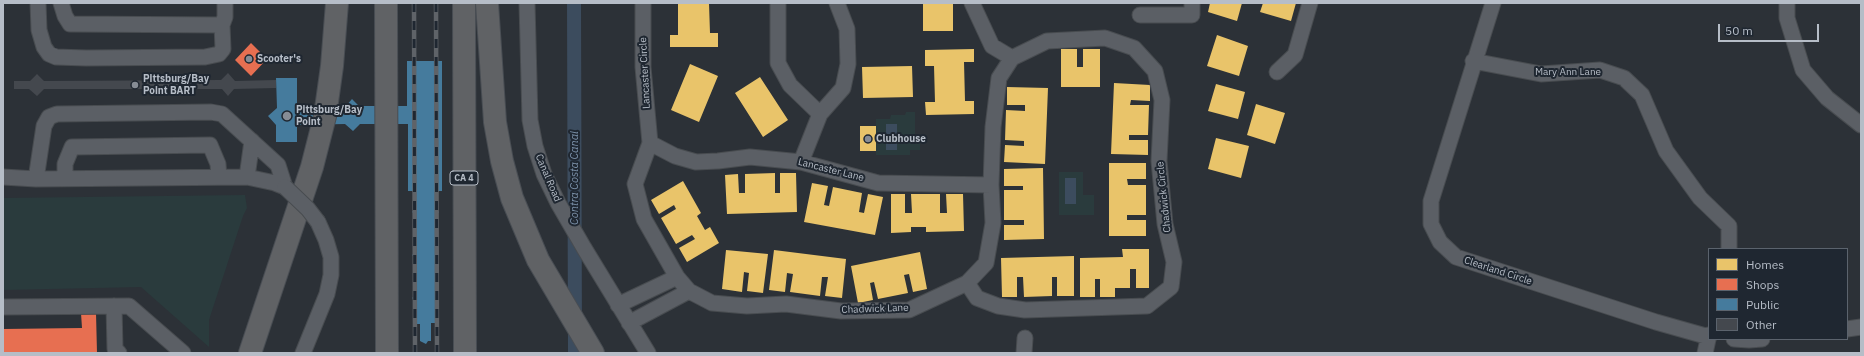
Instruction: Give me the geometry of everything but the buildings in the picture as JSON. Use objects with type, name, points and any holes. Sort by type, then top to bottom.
[{"type":"highway","points":[[250,353],[318,146],[325,116],[332,66],[337,3]]},
{"type":"highway","points":[[386,3],[387,353]]},
{"type":"highway","name":"CA 4","points":[[464,3],[465,353]]},
{"type":"highway","points":[[487,3],[495,122],[502,161],[512,198],[526,236],[593,353]]},
{"type":"street","points":[[38,3],[39,30],[44,47],[49,54],[56,57],[214,56],[220,54],[223,49],[222,25],[226,17],[225,3]]},
{"type":"street","points":[[61,3],[65,16],[70,24],[222,25]]},
{"type":"street","name":"Canal Road","points":[[527,3],[530,120],[535,146],[544,174],[558,203],[584,248],[648,353]]},
{"type":"street","name":"Lancaster Circle","points":[[643,3],[642,67],[650,143]]},
{"type":"street","points":[[778,3],[778,63],[790,85],[820,114]]},
{"type":"street","points":[[801,162],[820,114],[843,88],[848,64],[847,29],[837,3]]},
{"type":"street","points":[[972,3],[992,46],[1012,58]]},
{"type":"street","points":[[1140,15],[1192,15],[1192,3]]},
{"type":"street","points":[[1277,72],[1296,54],[1310,3]]},
{"type":"street","name":"Clearland Circle","points":[[1492,3],[1431,201],[1431,224],[1440,242],[1456,257],[1656,322],[1708,336]]},
{"type":"street","points":[[1787,3],[1787,18],[1803,70],[1827,98],[1861,125]]},
{"type":"street","name":"Chadwick Circle","points":[[967,284],[977,298],[998,306],[1025,310],[1147,306],[1171,287],[1174,262],[1165,224],[1159,161],[1162,100],[1155,71],[1134,48],[1105,38],[1047,41],[1012,58]]},
{"type":"street","name":"Chadwick Lane","points":[[650,143],[635,184],[644,219],[677,277],[688,291],[712,302],[747,306],[786,304],[841,311],[909,310],[967,284],[986,263],[993,223],[991,185],[993,127],[999,78],[1012,58]]},
{"type":"street","name":"Mary Ann Lane","points":[[1473,61],[1541,74],[1600,70],[1624,78],[1642,95],[1666,151],[1700,198],[1730,226],[1729,248]]},
{"type":"street","points":[[36,179],[44,126],[49,117],[57,114],[217,112],[222,114],[278,165],[285,187]]},
{"type":"street","points":[[247,176],[252,141]]},
{"type":"street","name":"Lancaster Lane","points":[[650,143],[675,156],[696,162],[750,157],[801,162],[878,183],[991,185]]},
{"type":"street","points":[[65,179],[65,164],[72,147],[180,145],[210,145],[218,164],[219,177]]},
{"type":"street","points":[[3,178],[65,179],[247,176],[275,182],[285,187],[308,209],[318,222],[326,240],[330,258],[330,275],[327,294],[303,353]]},
{"type":"street","points":[[618,305],[677,277]]},
{"type":"street","points":[[629,323],[688,291]]},
{"type":"street","points":[[114,306],[115,349],[119,353]]},
{"type":"street","points":[[3,307],[129,306],[183,353]]},
{"type":"street","points":[[1848,329],[1861,327]]},
{"type":"street","points":[[1705,353],[1708,340]]},
{"type":"shaded area","points":[[906,112],[915,112],[915,137],[920,137],[920,150],[910,150],[910,155],[876,155],[876,119],[890,119],[891,115],[905,115]]},
{"type":"shaded area","points":[[1059,172],[1083,172],[1083,195],[1094,195],[1094,215],[1059,215]]},
{"type":"shaded area","points":[[245,195],[247,208],[243,216],[209,320],[209,347],[141,287],[3,290],[3,198]]},
{"type":"water","points":[[886,124],[897,124],[897,150],[886,150]]},
{"type":"water","points":[[1065,178],[1076,178],[1076,204],[1065,204]]},
{"type":"waterway","name":"Contra Costa Canal","points":[[574,3],[575,353]]},
{"type":"railway","points":[[414,3],[415,353]]},
{"type":"railway","points":[[436,3],[437,353]]},
{"type":"place","name":"Scooter's","points":[[249,59]]},
{"type":"place","name":"Pittsburg/Bay Point BART","points":[[135,85]]},
{"type":"place","name":"Pittsburg/Bay Point","points":[[287,116]]},
{"type":"place","name":"Clubhouse","points":[[868,139]]}]
